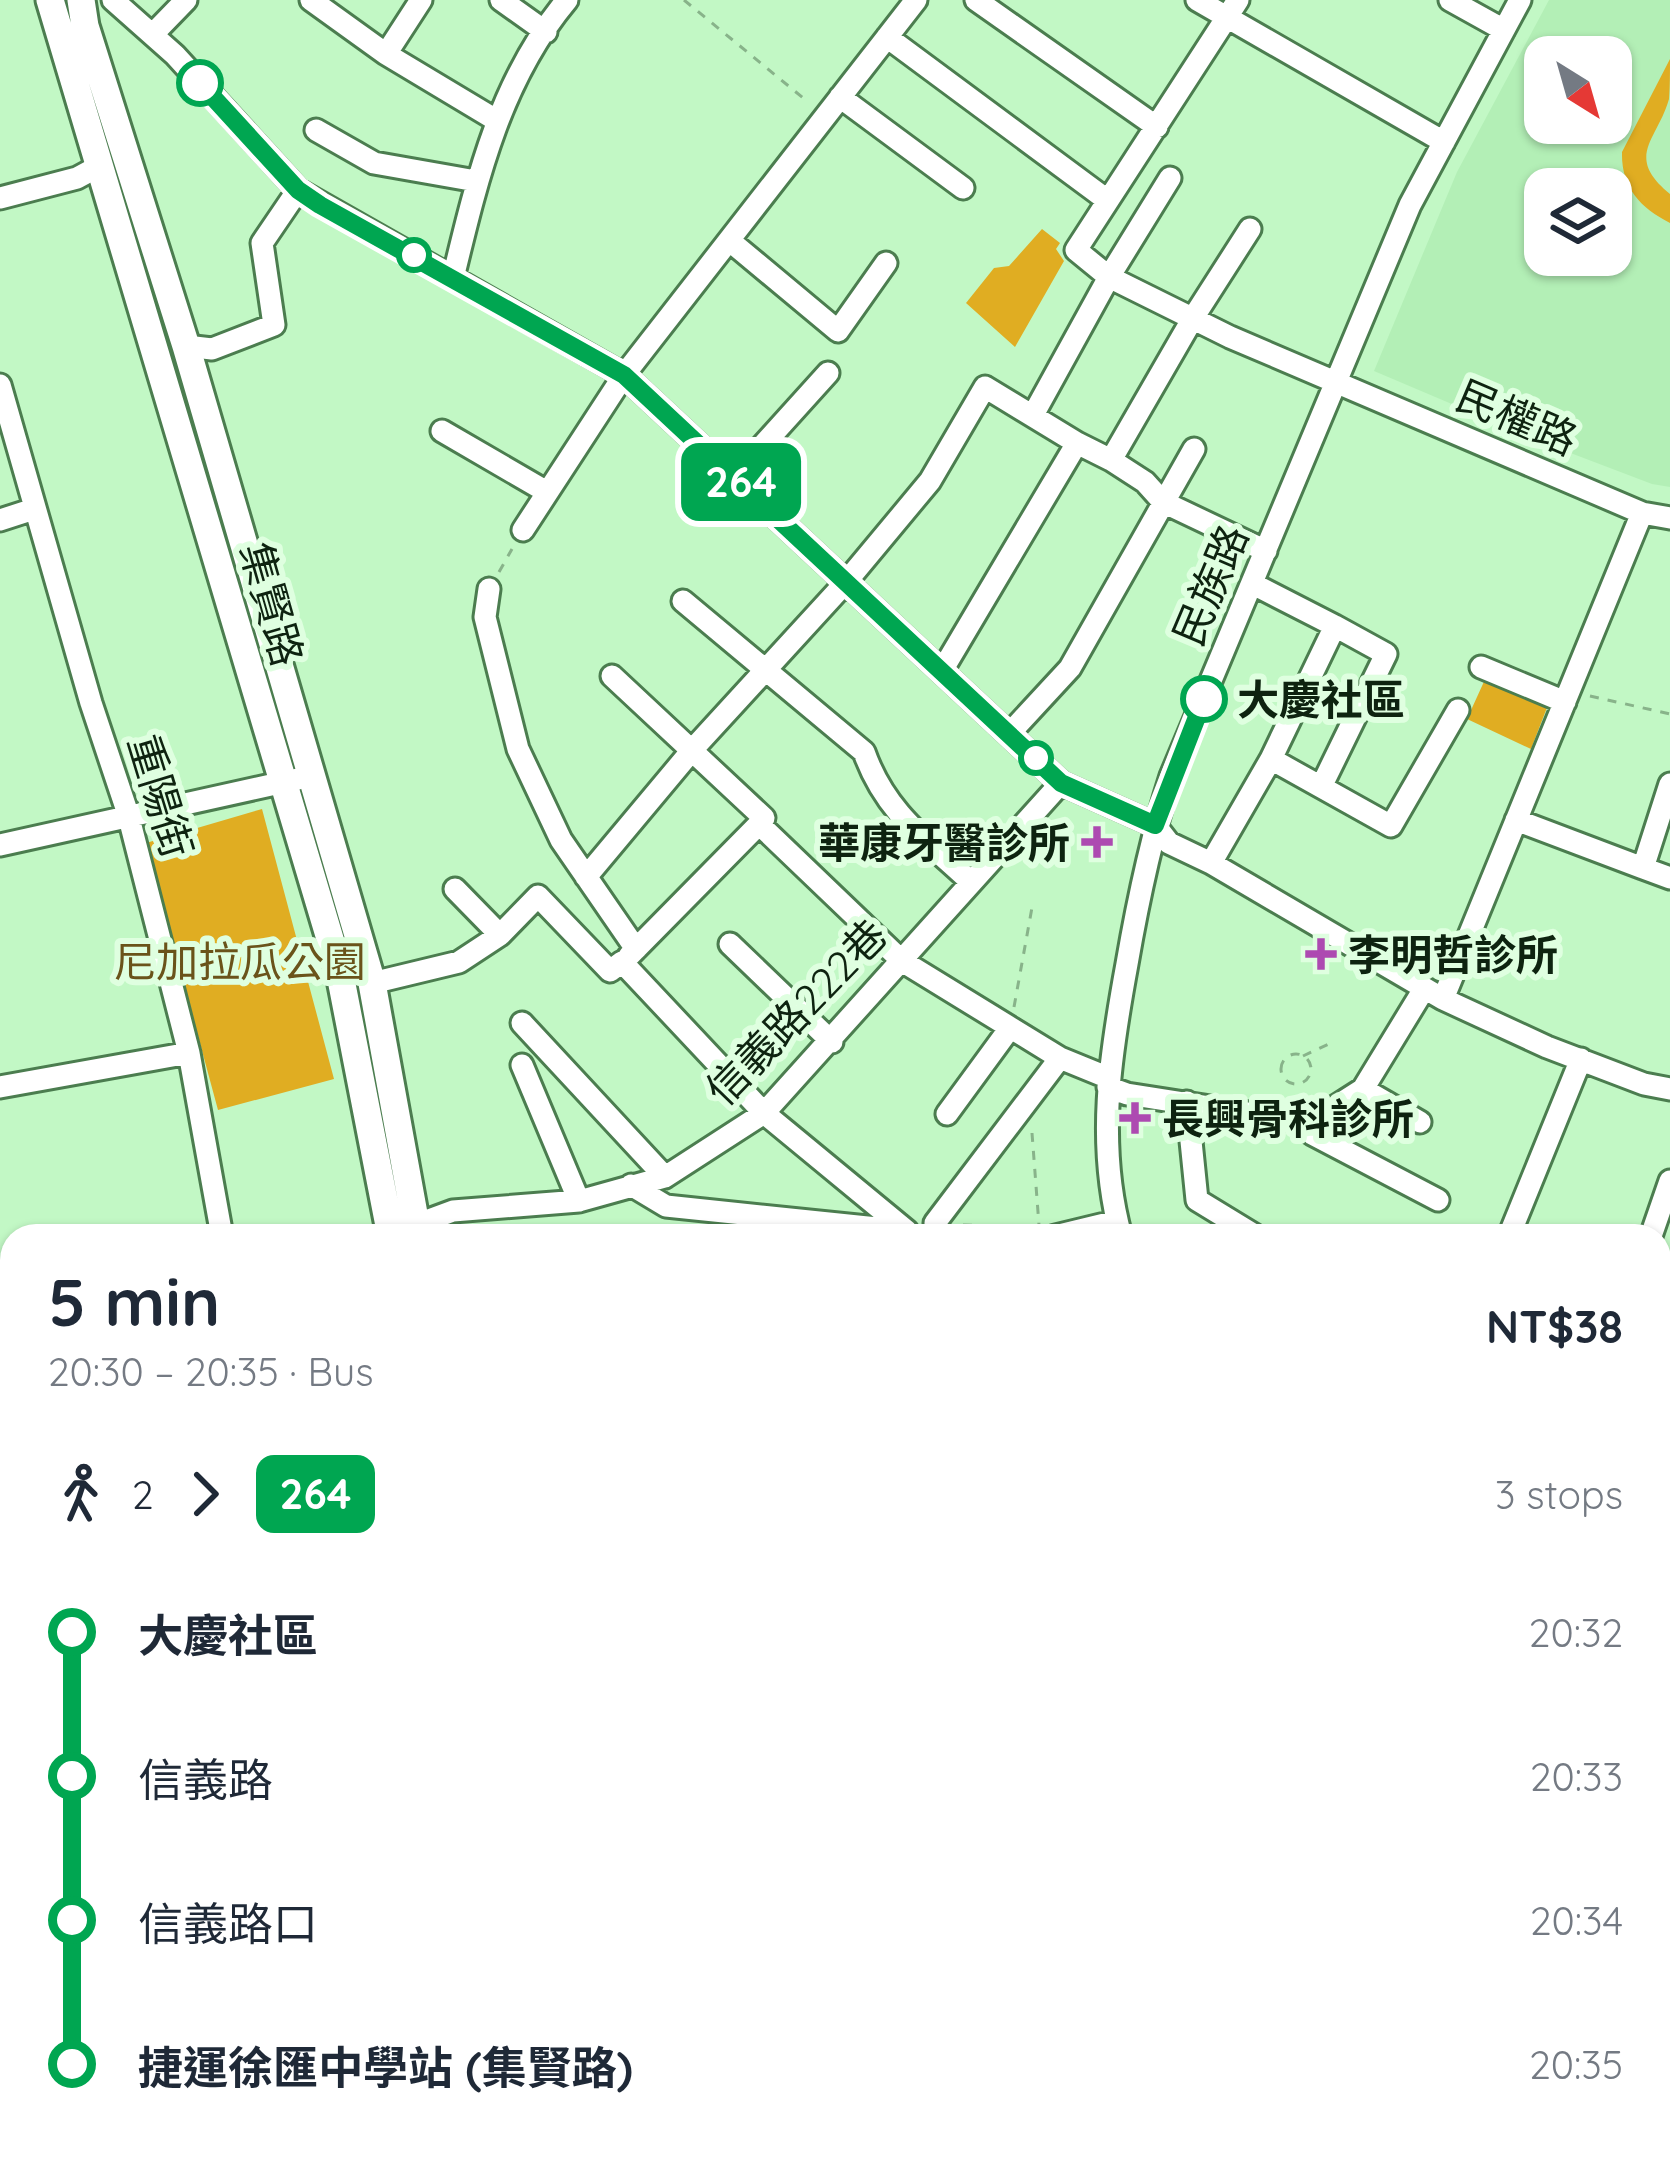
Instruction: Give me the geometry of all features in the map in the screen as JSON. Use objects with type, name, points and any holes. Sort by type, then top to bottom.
[{"type":"main road","name":"集賢路","points":[[50,0],[339,969],[402,1224]]},
{"type":"main road","name":"集賢路","points":[[81,0],[372,983],[403,1224]]},
{"type":"street","points":[[113,0],[153,34],[298,190],[624,375],[1061,783],[1155,825],[1169,843],[1433,994],[1500,1027],[1645,1084],[1670,1089]]},
{"type":"street","points":[[153,34],[186,0]]},
{"type":"street","points":[[311,0],[386,54],[496,120]]},
{"type":"street","points":[[386,54],[422,0]]},
{"type":"street","points":[[501,0],[546,32]]},
{"type":"street","points":[[453,278],[476,181],[503,102],[567,0]]},
{"type":"street","points":[[523,530],[624,375],[916,0]]},
{"type":"street","points":[[976,0],[1157,127]]},
{"type":"street","points":[[1197,0],[1233,9],[1444,142]]},
{"type":"street","points":[[1450,0],[1504,30]]},
{"type":"street","name":"民族路","points":[[1118,1224],[1104,1124],[1108,1083],[1144,870],[1171,776],[1410,206],[1520,0]]},
{"type":"street","points":[[1109,277],[1076,250],[1233,9]]},
{"type":"street","points":[[887,37],[1107,200]]},
{"type":"street","points":[[840,97],[963,188]]},
{"type":"street","points":[[316,130],[374,163],[476,181]]},
{"type":"street","points":[[0,198],[77,178],[100,165]]},
{"type":"street","points":[[1033,415],[1170,178]]},
{"type":"street","points":[[186,346],[212,349],[274,325],[262,243],[298,190]]},
{"type":"street","points":[[1111,460],[1250,230]]},
{"type":"street","points":[[730,241],[838,331],[886,263]]},
{"type":"street","name":"民權路","points":[[1109,277],[1335,382],[1642,513],[1670,518]]},
{"type":"street","points":[[735,476],[828,373]]},
{"type":"street","name":"重陽街","points":[[0,385],[128,814],[189,1053],[220,1224]]},
{"type":"street","points":[[586,877],[930,481],[985,387],[1111,460],[1145,482],[1163,502],[1266,551]]},
{"type":"street","points":[[442,431],[547,492]]},
{"type":"street","points":[[943,670],[1077,443]]},
{"type":"street","points":[[1010,733],[1070,668],[1194,449]]},
{"type":"street","points":[[0,520],[34,509]]},
{"type":"street","points":[[1438,1200],[1312,1135],[1327,1112],[1363,1089],[1433,994],[1516,820],[1642,513]]},
{"type":"street","points":[[1253,584],[1386,654],[1322,785]]},
{"type":"street","points":[[489,589],[484,616],[518,749],[561,840],[629,956],[764,1113],[899,1224]]},
{"type":"street","points":[[682,602],[864,752],[876,785],[895,811],[971,882]]},
{"type":"street","points":[[1211,863],[1271,759],[1336,626]]},
{"type":"street","points":[[1481,667],[1567,697]]},
{"type":"street","points":[[372,983],[459,962],[500,935],[538,896],[610,971],[764,818],[612,676]]},
{"type":"street","points":[[1271,759],[1390,826],[1458,710]]},
{"type":"street","points":[[0,845],[310,776]]},
{"type":"street","name":"信義路222巷","points":[[423,1224],[453,1211],[579,1202],[664,1177],[764,1113],[1061,783]]},
{"type":"street","points":[[1642,868],[1670,784]]},
{"type":"street","points":[[1516,820],[1670,878]]},
{"type":"street","points":[[759,824],[902,961],[1060,1058],[1108,1083],[1318,1124]]},
{"type":"street","points":[[454,889],[500,935]]},
{"type":"street","points":[[730,944],[832,1042]]},
{"type":"street","points":[[522,1023],[664,1177]]},
{"type":"street","points":[[947,1114],[1010,1028]]},
{"type":"street","points":[[0,1087],[189,1053]]},
{"type":"street","points":[[935,1223],[1060,1058]]},
{"type":"street","points":[[1514,1224],[1581,1059]]},
{"type":"street","points":[[523,1065],[579,1202]]},
{"type":"street","points":[[1363,1089],[1420,1122]]},
{"type":"street","points":[[1187,1102],[1198,1199],[1237,1224]]},
{"type":"street","points":[[1655,1224],[1670,1181]]},
{"type":"street","points":[[631,1185],[666,1206],[840,1224]]},
{"type":"path","points":[[684,0],[826,116]]},
{"type":"path","points":[[489,589],[523,530]]},
{"type":"path","points":[[1567,697],[1670,714]]},
{"type":"path","points":[[1010,1028],[1033,902]]},
{"type":"path","points":[[1303,1055],[1311,1068],[1309,1078],[1300,1084],[1286,1081],[1281,1072],[1288,1055],[1303,1055],[1333,1042]]},
{"type":"path","points":[[1030,1098],[1049,1224]]},
{"type":"path","points":[[935,1223],[947,1224]]},
{"type":"shaded area","points":[[1549,0],[1670,0],[1670,487],[1539,441],[1374,371],[1457,172],[1524,47],[1524,144],[1632,144],[1632,36],[1530,36]]},
{"type":"green space","points":[[1670,59],[1669,99],[1646,158],[1656,181],[1670,194],[1670,223],[1632,191],[1632,168],[1624,168],[1622,152],[1626,144],[1632,144],[1632,133]]},
{"type":"green space","points":[[1042,229],[1060,243],[1056,249],[1064,261],[1015,347],[966,303],[994,268],[1009,266]]},
{"type":"green space","points":[[1487,675],[1548,705],[1531,749],[1467,719]]},
{"type":"green space","name":"尼加拉瓜公園","points":[[262,809],[334,1079],[218,1110],[146,843]]},
{"type":"bus line","name":"264","points":[[200,83],[298,190],[624,375],[1061,783],[1155,825],[1204,699]]},
{"type":"place","name":"大慶社區","points":[[1204,699]]},
{"type":"place","name":"華康牙醫診所","points":[[1097,842]]},
{"type":"place","name":"李明哲診所","points":[[1321,954]]},
{"type":"place","name":"長興骨科診所","points":[[1135,1118]]}]
